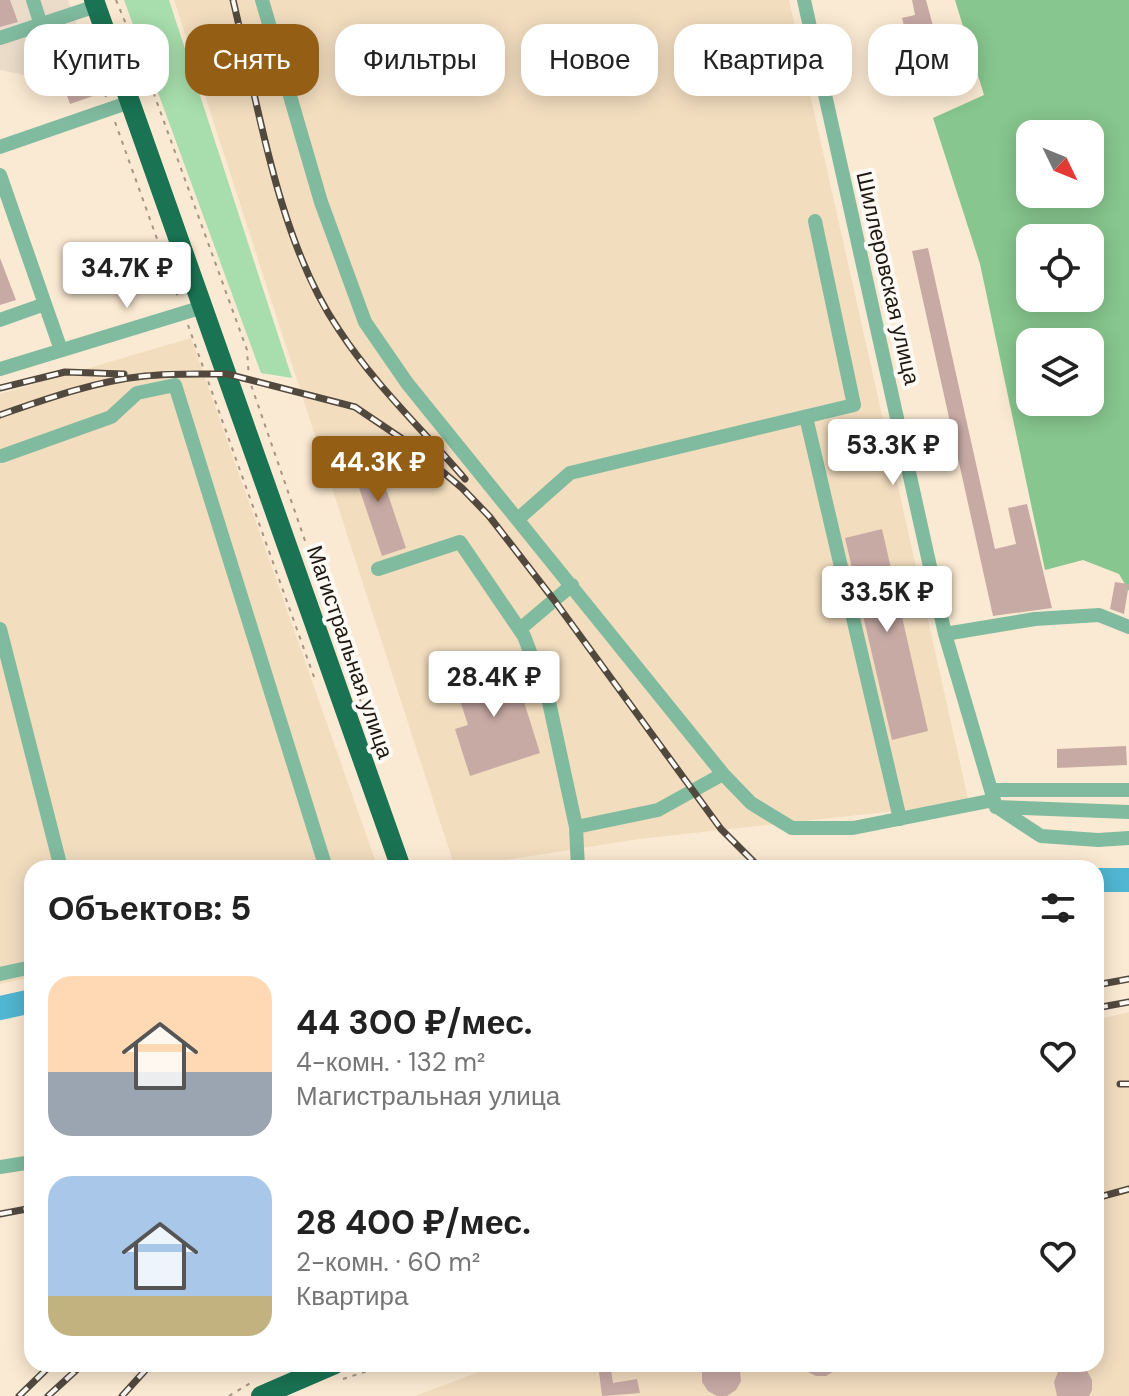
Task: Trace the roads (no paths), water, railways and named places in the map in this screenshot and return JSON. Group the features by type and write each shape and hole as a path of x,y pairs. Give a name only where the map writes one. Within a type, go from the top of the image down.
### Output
{"highway":[{"name":"Магистральная улица","path":"89,6 120,106 193,310 223,363 360,726 399,860"},
{"path":"261,1396 316,1372"}],"street":[{"path":"33,0 41,24"},
{"path":"262,0 321,202 365,322 407,383 723,774 751,803 792,828 853,828 994,799 1129,790"},
{"name":"Шиллеровская улица","path":"804,0 945,634 994,799"},
{"path":"44,24 89,6"},
{"path":"0,38 24,30"},
{"path":"0,147 120,106"},
{"path":"0,175 61,350"},
{"path":"518,519 570,473 854,405 815,221"},
{"path":"0,320 45,304"},
{"path":"0,369 193,310"},
{"path":"2,456 111,417 137,393 175,385 323,860"},
{"path":"806,417 900,819"},
{"path":"378,569 460,542 520,629 549,702 576,827 578,860"},
{"path":"520,629 572,585"},
{"path":"945,634 1035,619 1099,615 1129,627"},
{"path":"0,629 59,860"},
{"path":"576,827 658,810 723,774"},
{"path":"994,799 1129,812"},
{"path":"994,799 1041,836 1098,840 1129,838"},
{"path":"0,974 24,969"},
{"path":"0,1167 24,1163"}],"waterway":[{"path":"1104,880 1129,880"},
{"path":"0,1008 24,1003"}],"railway":[{"path":"233,0 272,171 300,256 318,295 368,370 465,479"},
{"path":"0,388 65,372 124,374"},
{"path":"0,415 108,382 176,374 227,374 355,407 407,442 462,488 489,516 721,829 752,860"},
{"path":"1104,984 1129,979"},
{"path":"1104,1007 1129,1002"},
{"path":"1120,1084 1129,1084"},
{"path":"1104,1196 1129,1189"},
{"path":"0,1214 24,1210"},
{"path":"19,1396 44,1372"},
{"path":"48,1396 74,1372"},
{"path":"122,1396 144,1372"}]}
